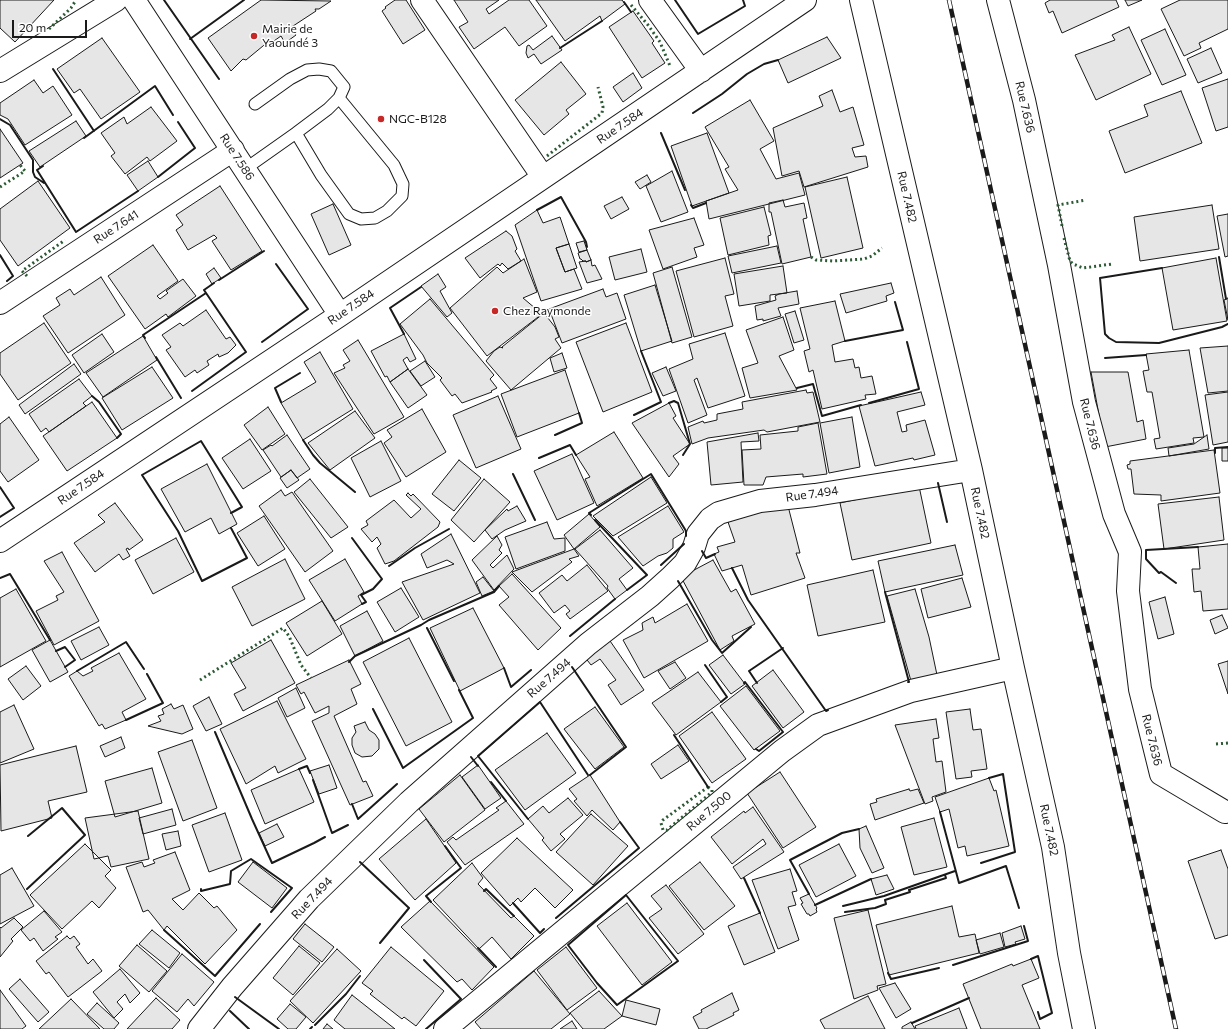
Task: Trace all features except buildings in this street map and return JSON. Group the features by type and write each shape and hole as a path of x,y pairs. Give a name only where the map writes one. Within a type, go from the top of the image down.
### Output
{"street":[{"path":"0,71 116,0"},
{"name":"Rue 7.586","path":"134,0 340,315"},
{"path":"422,0 543,177"},
{"path":"650,0 700,71"},
{"name":"Rue 7.584","path":"0,541 340,315 805,0"},
{"name":"Rue 7.482","path":"861,0 971,470 1053,847 1069,953 1084,1029"},
{"name":"Rue 7.636","path":"998,0 1030,130 1059,265 1084,402 1114,514 1130,552 1128,592 1140,689 1161,774 1226,812"},
{"name":"Rue 7.641","path":"0,303 233,150"},
{"name":"Rue 7.494","path":"200,1029 232,987 309,899 408,802 588,644 650,596 670,578 685,563 694,547 695,539 710,519 719,513 760,502 815,495 971,470"},
{"name":"Rue 7.500","path":"445,1029 782,751 818,725 911,691 1013,668"}],"lane":[{"path":"245,169 296,134 328,109 339,98 344,87 331,71 319,68 307,70 290,79 255,104"},
{"path":"296,134 321,175 349,214 361,220 374,218 387,211 402,196 403,184 394,165 339,98"}],"railway":[{"path":"949,0 1176,1029"}],"hedge":[{"path":"49,29 71,8 76,0"},
{"path":"631,5 660,42 670,66"},
{"path":"547,156 602,113 603,107 598,87"},
{"path":"0,187 25,171 20,165"},
{"path":"1062,226 1058,205 1086,200"},
{"path":"1064,238 1070,261 1073,264 1083,268 1112,264"},
{"path":"27,276 22,271 65,240"},
{"path":"811,257 816,260 833,261 864,259 872,256 882,248"},
{"path":"200,680 283,628 289,636 301,665 311,678"},
{"path":"1216,744 1228,743"},
{"path":"708,787 712,790 712,792 667,830 663,830 661,823 663,820 708,787"}],"wall":[{"path":"164,0 219,79"},
{"path":"190,39 244,0"},
{"path":"675,0 698,34 745,6 743,0"},
{"path":"624,2 631,12"},
{"path":"560,48 602,21"},
{"path":"693,113 722,94 747,74 764,64 778,60"},
{"path":"53,69 94,131"},
{"path":"84,138 155,86 173,115"},
{"path":"0,119 10,125 33,160 33,172 35,177 44,183"},
{"path":"158,177 195,148 178,122"},
{"path":"661,133 685,190"},
{"path":"43,166 37,170 76,232 138,191"},
{"path":"537,210 561,197 586,242 587,247"},
{"path":"691,205 693,208 706,203"},
{"path":"219,280 264,251"},
{"path":"0,255 13,276 7,281"},
{"path":"1219,257 1226,299"},
{"path":"262,342 308,309 276,264"},
{"path":"1162,268 1100,278 1105,334 1109,338 1116,342 1159,343 1222,327 1228,324"},
{"path":"192,391 246,352 204,290 214,283"},
{"path":"404,334 390,308 421,287"},
{"path":"145,338 143,335 206,293"},
{"path":"845,341 903,330 895,302"},
{"path":"869,403 919,389 907,342"},
{"path":"634,415 661,402 641,351"},
{"path":"1105,358 1146,355"},
{"path":"156,357 181,398"},
{"path":"281,402 275,388 300,373"},
{"path":"797,388 813,384 822,416 861,405"},
{"path":"92,396 99,402 121,434 117,438"},
{"path":"669,403 674,401 678,403 690,444 683,455"},
{"path":"555,435 582,423 579,413"},
{"path":"303,440 320,463 355,492"},
{"path":"231,513 242,507 201,441 142,475 178,531 202,581 247,558 231,528"},
{"path":"539,458 570,445 576,455"},
{"path":"1215,453 1215,448 1228,447"},
{"path":"513,474 535,520"},
{"path":"591,515 589,513 651,474 686,531 686,536"},
{"path":"938,483 947,522"},
{"path":"0,487 14,508 0,517"},
{"path":"595,520 647,575 627,590"},
{"path":"389,566 415,548 449,529"},
{"path":"352,538 382,579 373,589 361,595 366,602 362,604"},
{"path":"661,565 684,544"},
{"path":"1176,583 1161,572 1159,573 1146,559 1146,550 1198,547"},
{"path":"702,551 706,558 715,554"},
{"path":"732,568 748,600 826,711 828,710"},
{"path":"0,578 10,574 50,640"},
{"path":"678,581 712,640 722,653 751,627"},
{"path":"349,662 355,656 429,620 494,592 499,586"},
{"path":"885,592 908,682"},
{"path":"570,636 615,599"},
{"path":"427,628 454,681"},
{"path":"77,671 126,642 144,669"},
{"path":"56,651 65,647 75,660 65,667"},
{"path":"757,683 749,671 783,648"},
{"path":"705,665 727,697 721,702"},
{"path":"572,667 626,747 590,775"},
{"path":"504,668 511,687 531,670"},
{"path":"126,720 163,703 147,674"},
{"path":"744,683 745,682 783,732 759,751 756,749"},
{"path":"373,709 403,768 473,718 459,690"},
{"path":"528,819 478,756 540,702 588,775"},
{"path":"215,732 272,863 325,837"},
{"path":"674,735 708,787"},
{"path":"471,757 478,766"},
{"path":"299,769 307,766 310,773"},
{"path":"981,863 1015,852 1003,774 989,778"},
{"path":"313,780 332,833 348,825"},
{"path":"491,782 506,801"},
{"path":"352,804 358,819 397,784"},
{"path":"27,889 85,835 62,808 28,836"},
{"path":"940,812 959,883 1006,866 1019,908"},
{"path":"556,918 639,848 620,822"},
{"path":"809,894 790,860 842,833 859,829"},
{"path":"431,902 426,896 461,868 445,846"},
{"path":"201,889 201,891 230,884 231,871 251,859 292,888 271,912"},
{"path":"360,862 409,908 380,943"},
{"path":"843,906 884,896 955,871"},
{"path":"845,912 875,908 886,904 885,900 910,892 909,890 946,878 945,875"},
{"path":"744,878 760,913"},
{"path":"815,905 871,879"},
{"path":"484,891 486,889 514,916"},
{"path":"626,895 678,961 617,1005 597,983 568,945 626,895"},
{"path":"513,903 540,933 544,929"},
{"path":"164,930 215,976 260,924"},
{"path":"953,965 1028,941 1024,926"},
{"path":"478,948 496,967"},
{"path":"1031,959 1038,956 1052,1013 1040,1019 1038,1012"},
{"path":"424,960 461,999 426,1029"},
{"path":"888,973 891,979 939,968"},
{"path":"315,1025 346,994 360,976"},
{"path":"235,997 279,1029"},
{"path":"912,1023 969,998"},
{"path":"230,1011 249,1029"}],"place":[{"name":"Mairie de Yaoundé 3","path":"254,36"},
{"name":"NGC-B128","path":"381,119"},
{"name":"Chez Raymonde","path":"495,311"}]}
